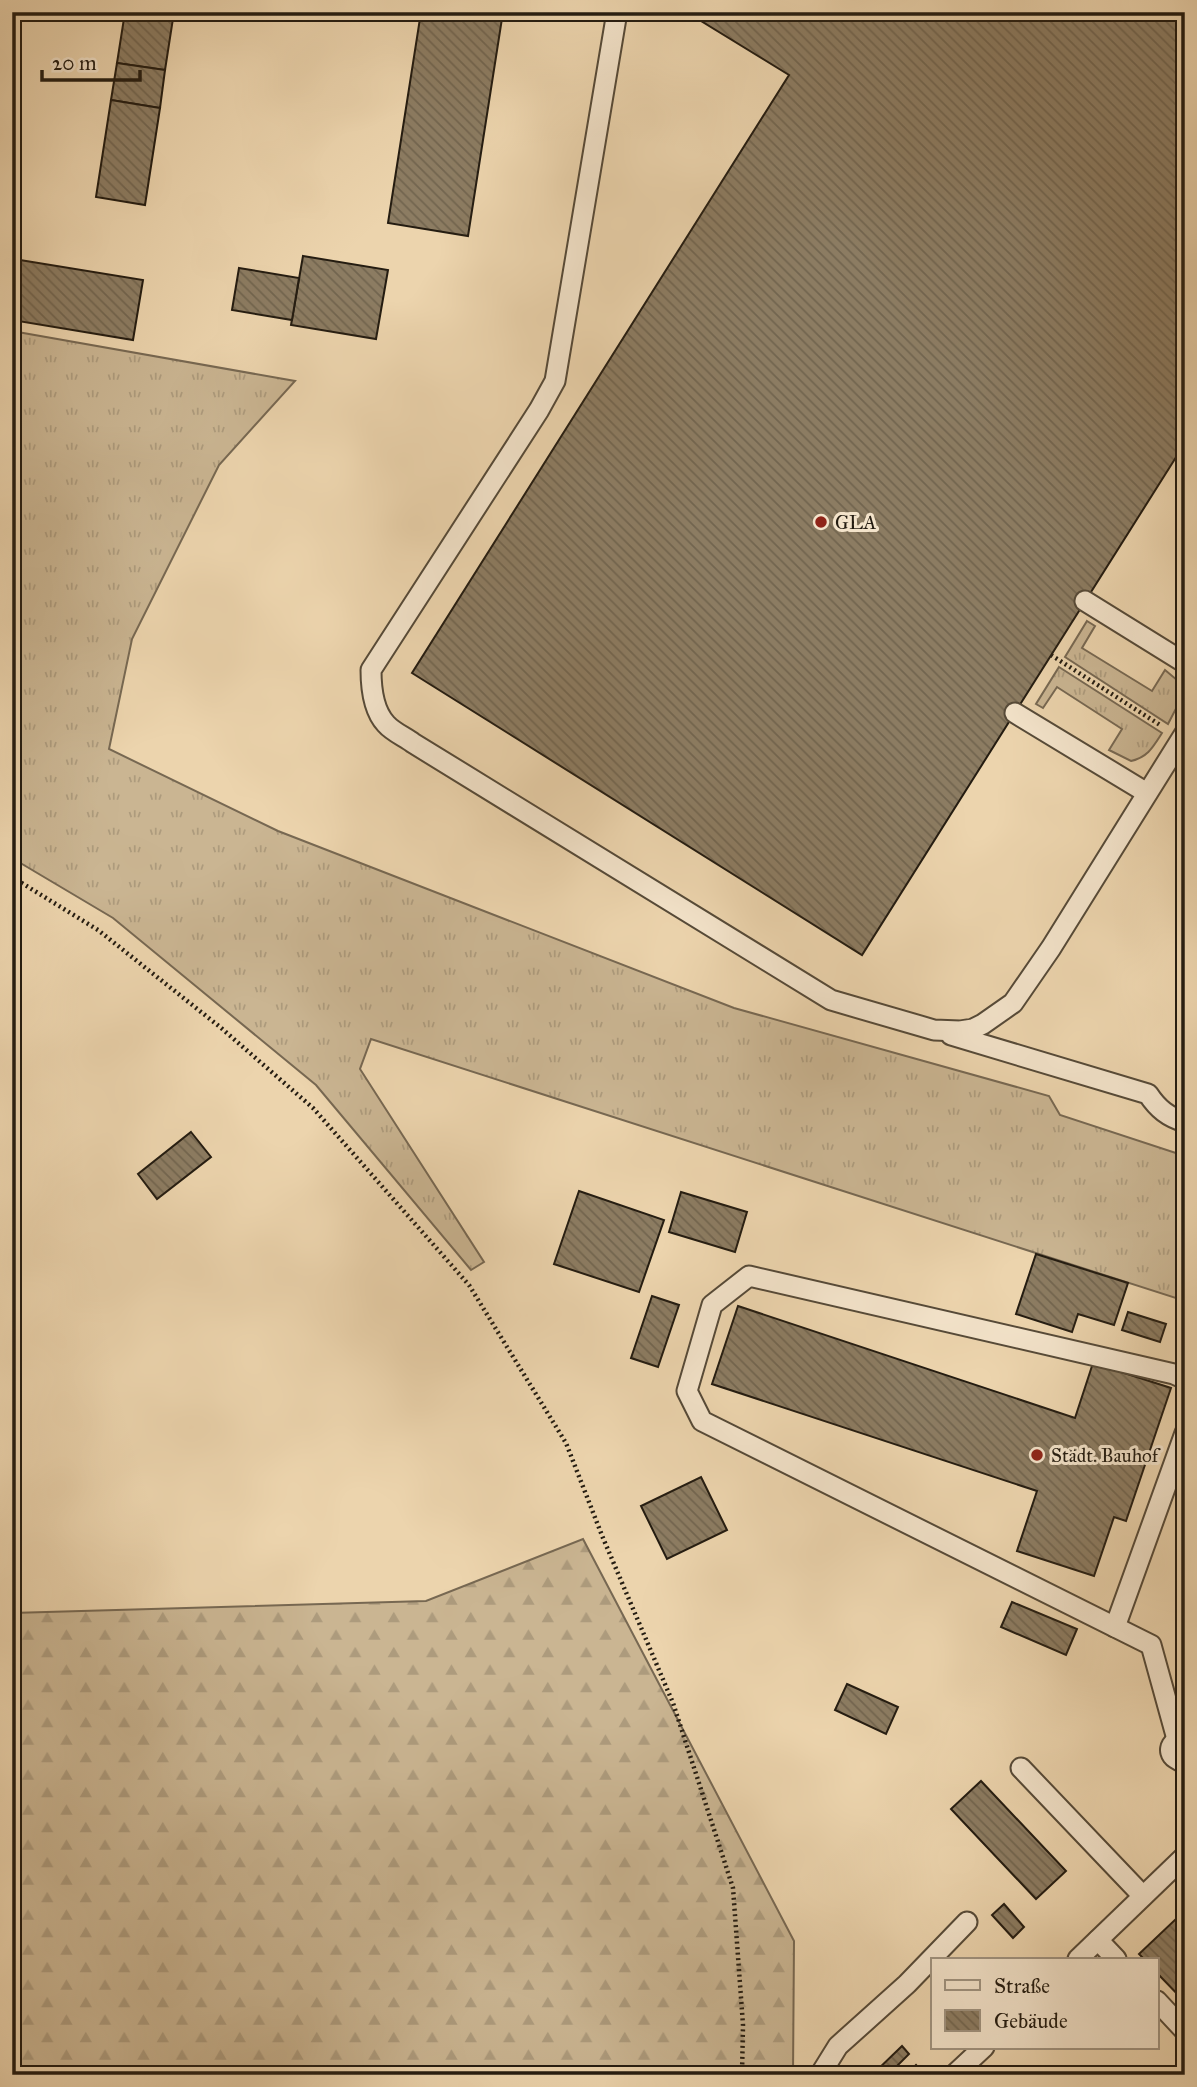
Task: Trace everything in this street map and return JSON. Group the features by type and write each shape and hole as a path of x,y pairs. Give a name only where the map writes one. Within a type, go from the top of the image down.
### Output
{"lane":[{"path":"617,12 555,380 532,422 371,670 375,704 385,724 831,1000 1148,1094 1157,1108 1174,1119 1185,1122"},
{"path":"1085,601 1185,663"},
{"path":"1015,713 1147,793"},
{"path":"934,1030 973,1029 1013,1003 1051,948 1183,736"},
{"path":"1182,1751 1152,1645 702,1421 687,1391 712,1305 749,1276 1185,1378"},
{"path":"1115,1627 1185,1433"},
{"path":"1021,1768 1143,1896"},
{"path":"1079,1958 1185,1856"},
{"path":"932,1958 967,1922"},
{"path":"1098,1940 1115,1958"},
{"path":"820,2075 838,2046 931,1959"},
{"path":"1158,2002 1185,2031"},
{"path":"954,2075 983,2048"}],"path":[{"path":"1051,655 1183,736"},
{"path":"12,877 98,930 220,1027 313,1108 469,1285 566,1443 673,1703 733,1888 743,2025 742,2075"}],"green space":[{"path":"12,331 295,381 219,465 132,639 109,749 278,831 734,1008 1049,1096 1060,1115 1185,1156 1185,1301 371,1039 360,1069 484,1262 471,1270 316,1085 113,918 12,858"},
{"path":"1087,621 1095,626 1082,648 1152,691 1165,670 1177,680 1182,697 1168,724 1065,657"},
{"path":"1059,667 1162,733 1150,751 1131,761 1109,750 1122,729 1057,687 1043,708 1036,704"},
{"path":"583,1539 794,1941 793,2075 12,2075 12,1613 426,1601"}],"building":[{"path":"125,12 174,12 165,70 117,63"},
{"path":"421,12 503,12 468,236 388,223"},
{"name":"GLA","path":"1185,12 1185,443 862,955 412,673 789,75 688,13"},
{"path":"117,63 165,70 160,108 111,100"},
{"path":"111,100 160,108 145,205 96,197"},
{"path":"303,256 388,270 376,339 291,325"},
{"path":"20,260 143,280 133,340 12,320"},
{"path":"239,268 299,278 292,320 232,310"},
{"path":"191,1132 211,1157 157,1199 138,1174"},
{"path":"579,1191 664,1220 639,1292 554,1264"},
{"path":"681,1192 747,1212 735,1252 669,1232"},
{"path":"1036,1254 1128,1283 1114,1325 1078,1314 1072,1332 1016,1314"},
{"path":"652,1296 679,1305 658,1367 631,1358"},
{"name":"Städt. Bauhof","path":"738,1306 1075,1418 1093,1363 1171,1388 1126,1521 1114,1517 1094,1576 1017,1551 1037,1491 712,1384"},
{"path":"1128,1312 1166,1324 1160,1342 1122,1330"},
{"path":"701,1477 727,1530 667,1559 641,1506"},
{"path":"1012,1602 1077,1629 1066,1655 1001,1627"},
{"path":"847,1684 898,1707 886,1734 835,1710"},
{"path":"981,1781 1066,1871 1036,1899 951,1809"},
{"path":"1004,1904 1024,1927 1013,1938 992,1915"},
{"path":"1178,1917 1185,1923 1185,2002 1158,1974 1158,1958 1143,1958 1139,1954"},
{"path":"902,2046 909,2054 888,2075 872,2075"},
{"path":"916,2065 924,2074 906,2075"}],"place":[{"name":"GLA","path":"821,522"},
{"name":"Städt. Bauhof","path":"1037,1455"}]}
